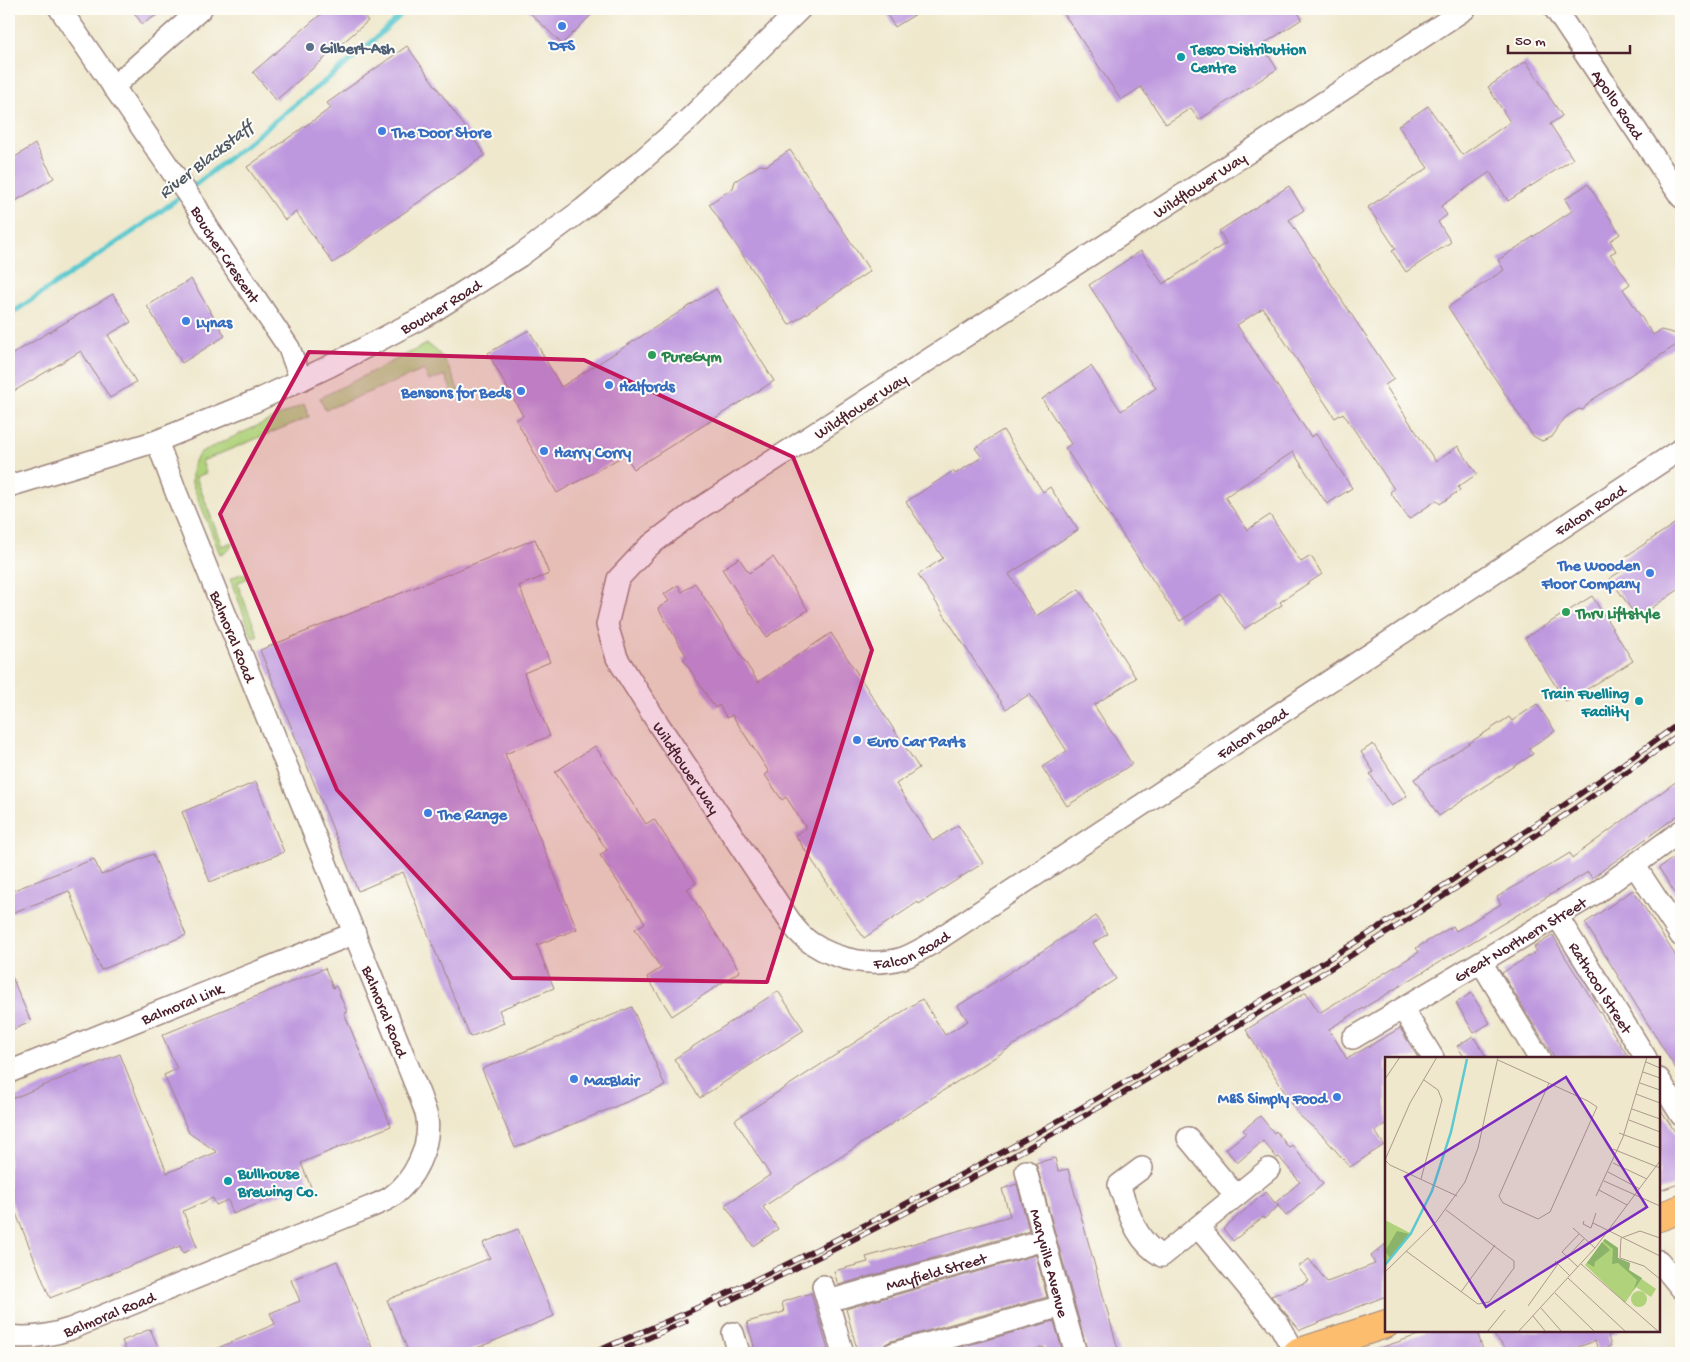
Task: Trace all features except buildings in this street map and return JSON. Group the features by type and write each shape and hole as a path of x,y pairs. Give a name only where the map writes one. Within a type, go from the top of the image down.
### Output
{"main road":[{"path":"1660,1218 1681,1209"},
{"path":"1296,1353 1385,1324"}],"street":[{"name":"Boucher Crescent","path":"60,9 197,208 208,228 289,348 301,380"},
{"path":"113,87 201,9"},
{"name":"Boucher Road","path":"9,486 157,441 256,401 427,315 520,256 583,208 690,118 800,9"},
{"name":"Wildflower Way","path":"809,942 794,928 776,903 659,725 618,658 607,624 618,579 648,547 694,512 1238,159 1465,9"},
{"name":"Apollo Road","path":"1555,9 1681,198"},
{"name":"Balmoral Road","path":"9,1336 26,1338 49,1336 70,1329 392,1197 408,1182 422,1155 426,1141 427,1119 420,1096 157,441"},
{"name":"Falcon Road","path":"809,942 825,951 848,959 873,963 904,958 934,942 1233,746 1392,639 1490,577 1681,449"},
{"name":"Great Northern Street","path":"1353,1038 1612,883 1681,831"},
{"path":"1635,866 1681,936"},
{"name":"Rathcool Street","path":"1557,916 1645,1057"},
{"name":"Balmoral Link","path":"9,1072 354,933"},
{"path":"1481,962 1537,1057"},
{"path":"1403,1009 1432,1057"},
{"path":"1660,1081 1681,1115"},
{"path":"1188,1138 1236,1196"},
{"path":"1142,1168 1119,1185 1133,1226 1151,1250 1162,1256 1269,1169"},
{"name":"Maryville Avenue","path":"1026,1171 1076,1353"},
{"path":"1198,1227 1280,1326 1296,1353"},
{"name":"Mayfield Street","path":"843,1353 826,1294 1044,1240"},
{"path":"1660,1262 1681,1288"},
{"path":"894,1353 1062,1306"},
{"path":"733,1333 739,1353"}],"highlighted area":[{"path":"309,352 584,360 793,457 872,650 767,982 512,978 337,790 220,514"}],"green space":[{"path":"427,344 444,360 460,394 454,396 445,375 429,381 424,370 325,410 320,398"},
{"path":"304,404 309,417 202,461 206,473 196,477 222,546 232,542 230,549 220,554 192,483 194,461 201,452"},
{"path":"240,574 245,574 248,578 237,583 258,636 253,638 230,579"}],"waterway":[{"name":"River Blackstaff","path":"190,189 360,53 407,9"},
{"name":"River Blackstaff","path":"9,315 140,227 181,196"}],"railway":[{"path":"593,1353 703,1305 804,1256 1003,1152 1123,1083 1275,992 1430,895 1582,793 1681,722"},
{"path":"722,1304 853,1240 983,1172 1088,1114 1260,1012 1474,877 1681,733"},
{"path":"615,1353 686,1321"}],"place":[{"name":"DFS","path":"562,26"},
{"name":"Gilbert-Ash","path":"310,47"},
{"name":"Tesco Distribution Centre","path":"1181,57"},
{"name":"The Door Store","path":"382,131"},
{"name":"Lynas","path":"186,321"},
{"name":"PureGym","path":"652,355"},
{"name":"Halfords","path":"609,385"},
{"name":"Bensons for Beds","path":"521,391"},
{"name":"Harry Corry","path":"544,451"},
{"name":"The Wooden Floor Company","path":"1650,573"},
{"name":"Thrv Liftstyle","path":"1566,612"},
{"name":"Train Fuelling Facility","path":"1639,701"},
{"name":"Euro Car Parts","path":"857,740"},
{"name":"The Range","path":"428,813"},
{"name":"MacBlair","path":"574,1079"},
{"name":"M&S Simply Food","path":"1337,1097"},
{"name":"Bullhouse Brewing Co.","path":"228,1181"}]}
